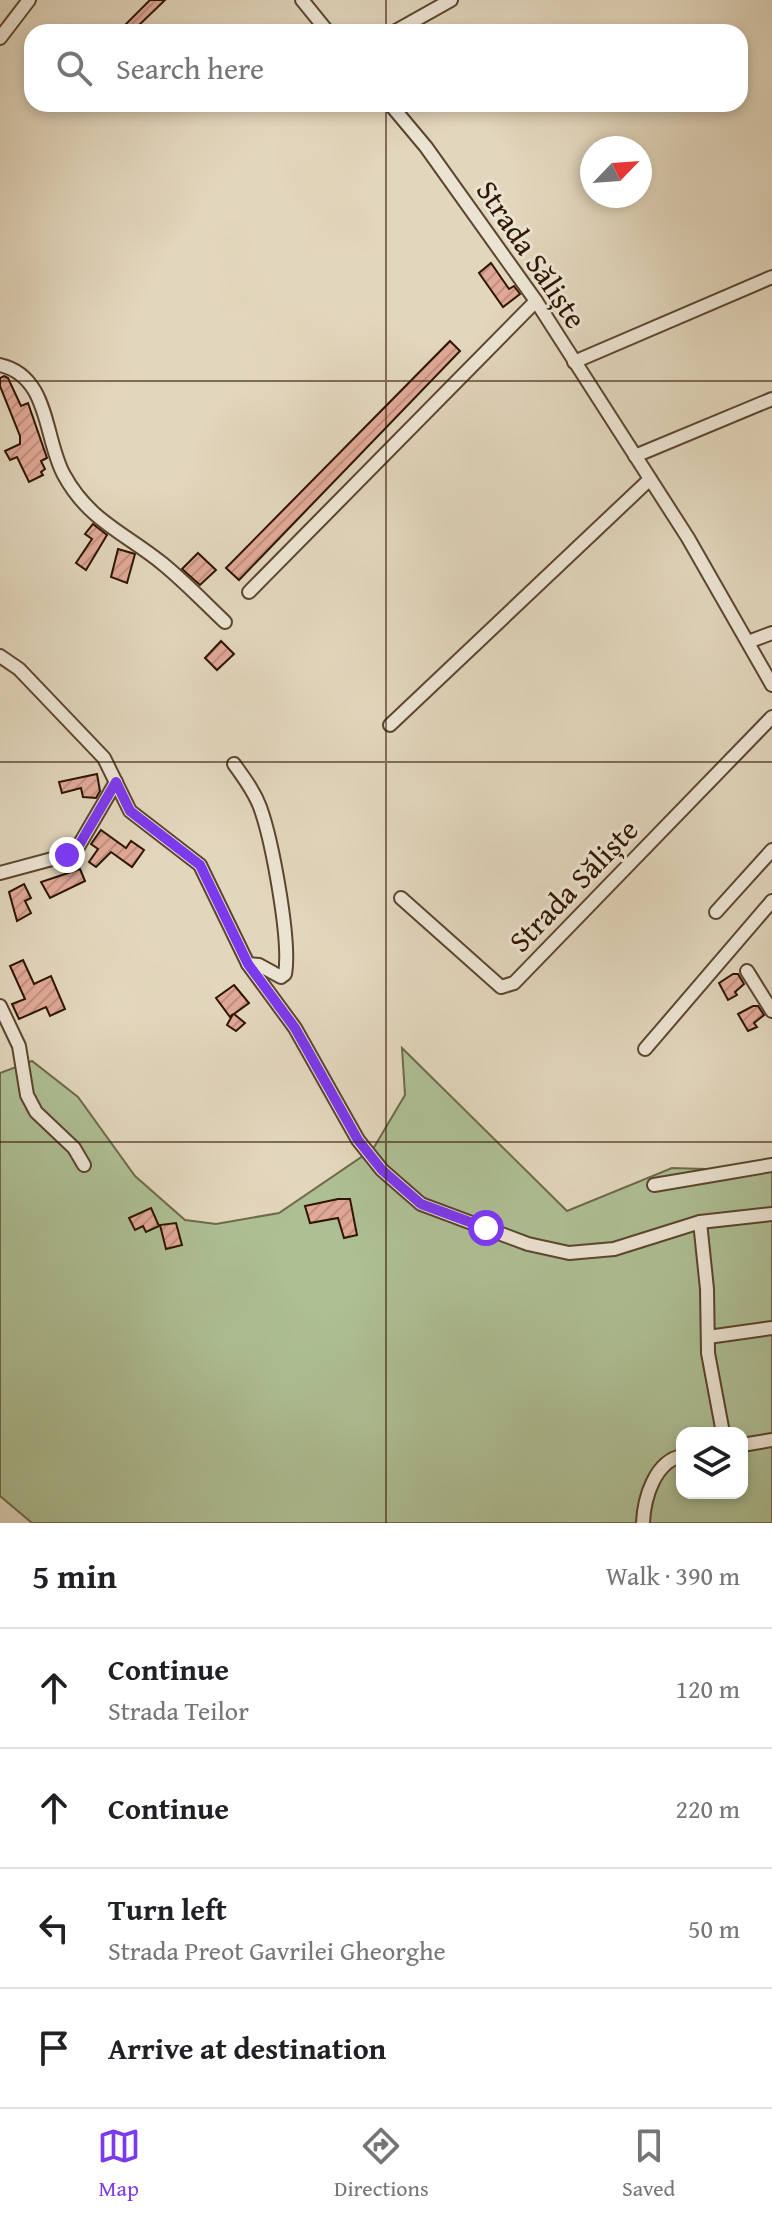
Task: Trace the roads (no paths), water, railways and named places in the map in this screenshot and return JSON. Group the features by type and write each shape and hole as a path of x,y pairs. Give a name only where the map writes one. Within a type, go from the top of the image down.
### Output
{"street":[{"path":"0,38 29,0"},
{"path":"302,0 322,24"},
{"path":"408,24 451,0"},
{"name":"Strada Săliște","path":"397,112 434,158 536,301 650,479 772,685"},
{"path":"574,362 772,277"},
{"path":"249,592 536,301"},
{"path":"0,365 19,373 29,382 46,416 63,473 90,511 110,530 161,563 225,622"},
{"path":"635,456 772,399"},
{"path":"390,725 650,479"},
{"path":"748,642 772,633"},
{"path":"0,656 19,669 104,758 130,811 200,865 248,964 295,1028 358,1140 402,1190 421,1204 528,1244 569,1253 592,1253 700,1222 772,1214"},
{"name":"Strada Săliște","path":"401,898 501,987 514,983 772,717"},
{"path":"234,764 251,787 264,820 286,948 285,974 281,977 259,965 248,964"},
{"path":"0,873 67,855 78,847 116,782"},
{"path":"716,912 772,850"},
{"path":"645,1049 772,901"},
{"path":"747,971 772,1011"},
{"path":"0,1006 19,1046 27,1095 36,1112 74,1148 84,1165"},
{"path":"654,1185 772,1165"},
{"path":"700,1222 708,1337 722,1427"},
{"path":"708,1337 772,1328"},
{"path":"748,1444 772,1440"},
{"path":"643,1523 651,1486 663,1466 676,1459"}]}
